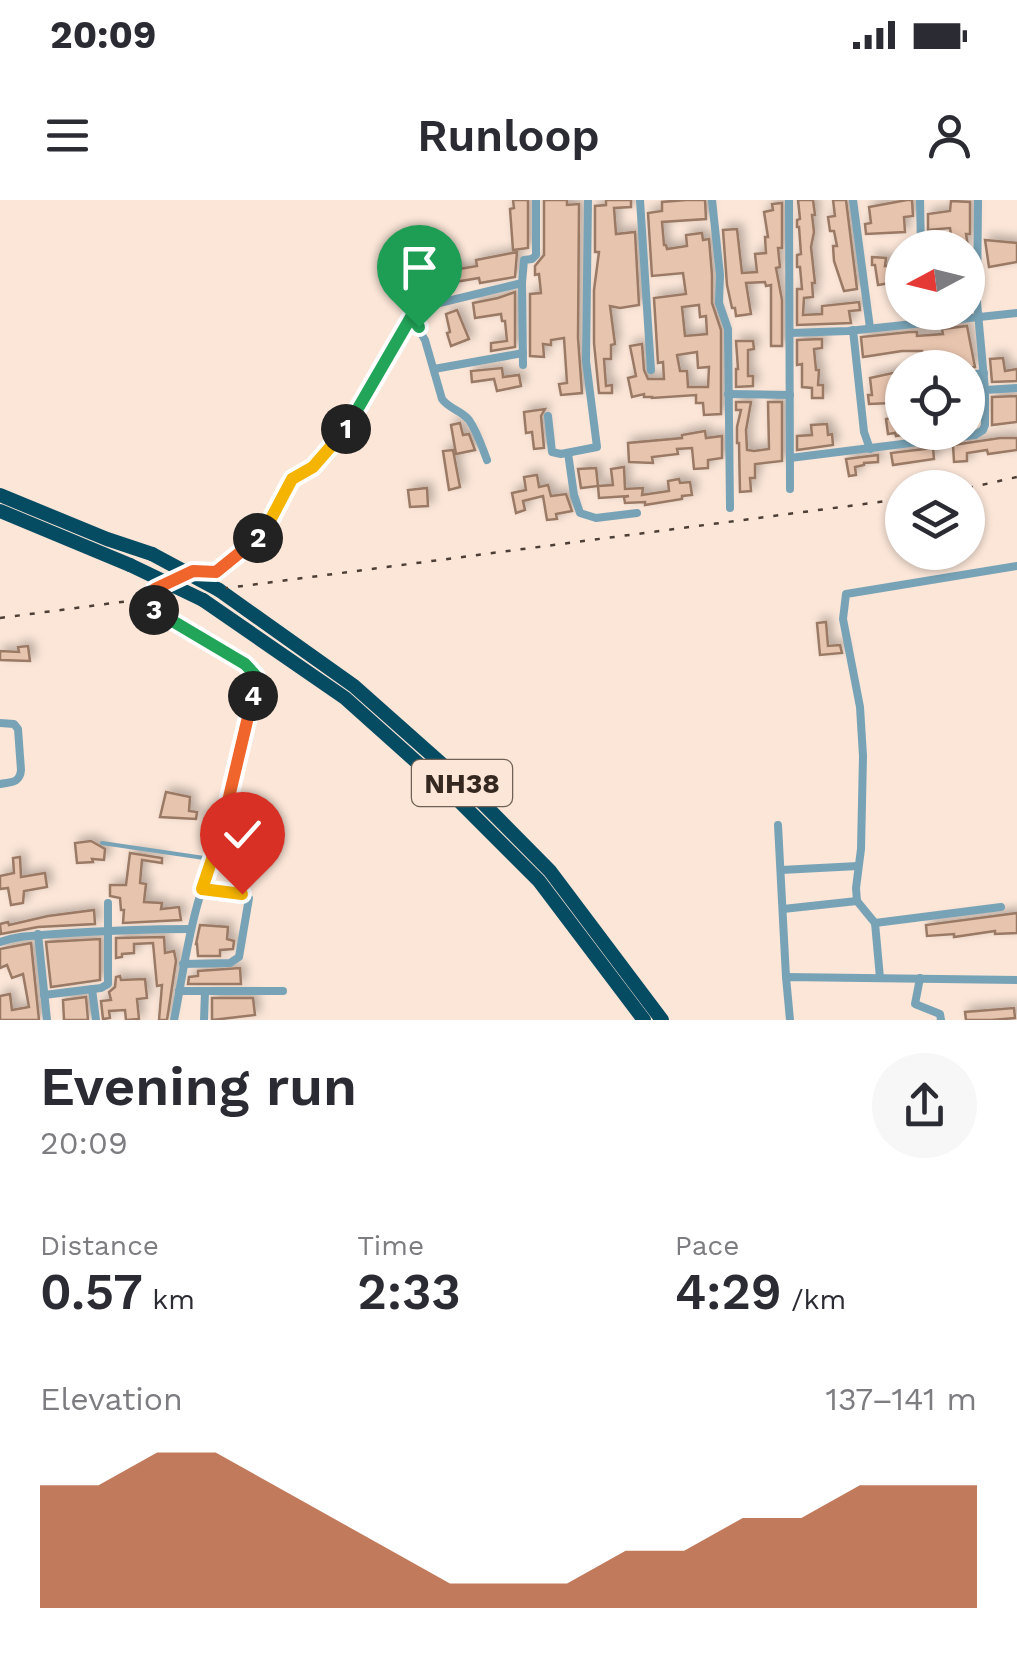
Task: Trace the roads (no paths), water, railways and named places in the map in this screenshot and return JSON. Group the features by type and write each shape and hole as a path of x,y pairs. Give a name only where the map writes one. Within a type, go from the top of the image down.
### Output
{"highway":[{"name":"NH38","path":"0,494 106,540 152,554 219,590 354,686 460,781 550,871 662,1020"},
{"name":"NH38","path":"0,511 203,600 346,698 450,792 539,881 644,1020"}],"street":[{"path":"522,364 522,283 524,260 536,255 536,200"},
{"path":"548,416 552,452 594,449 598,443 586,361 588,200"},
{"path":"640,200 650,370"},
{"path":"712,200 719,302 728,329 730,508"},
{"path":"789,200 790,489"},
{"path":"853,200 870,328"},
{"path":"920,200 921,230"},
{"path":"978,200 978,230"},
{"path":"174,1020 191,929 224,823 256,676 245,664 151,608 150,598 155,589 193,571 216,572 264,532 292,479 313,467 346,430 411,317 423,307 522,283"},
{"path":"985,317 1017,313"},
{"path":"411,317 425,340 445,404 470,422 487,460"},
{"path":"790,333 885,327"},
{"path":"854,330 864,432 870,449"},
{"path":"434,369 523,353"},
{"path":"985,390 1017,388"},
{"path":"728,394 790,395"},
{"path":"790,458 885,447"},
{"path":"568,453 580,513 596,518 637,513"},
{"path":"880,978 875,923 858,902 856,888 862,849 863,756 860,707 843,619 846,594 1017,566"},
{"path":"0,723 14,724 18,729 22,770 16,781 0,784"},
{"path":"778,825 790,1020"},
{"path":"780,870 858,866"},
{"path":"183,964 230,963 239,956 249,898 202,889"},
{"path":"783,909 858,902"},
{"path":"44,995 108,984 108,903"},
{"path":"875,923 1001,907"},
{"path":"0,942 20,935 191,929"},
{"path":"38,934 47,1020"},
{"path":"786,977 1017,980"},
{"path":"920,978 915,1004 940,1014 940,1020"},
{"path":"92,989 96,1020"},
{"path":"180,991 283,991"},
{"path":"204,1020 205,991"}],"lane":[{"path":"102,843 212,859"}],"railway":[{"path":"985,484 1017,477"},
{"path":"0,618 885,501"}]}
